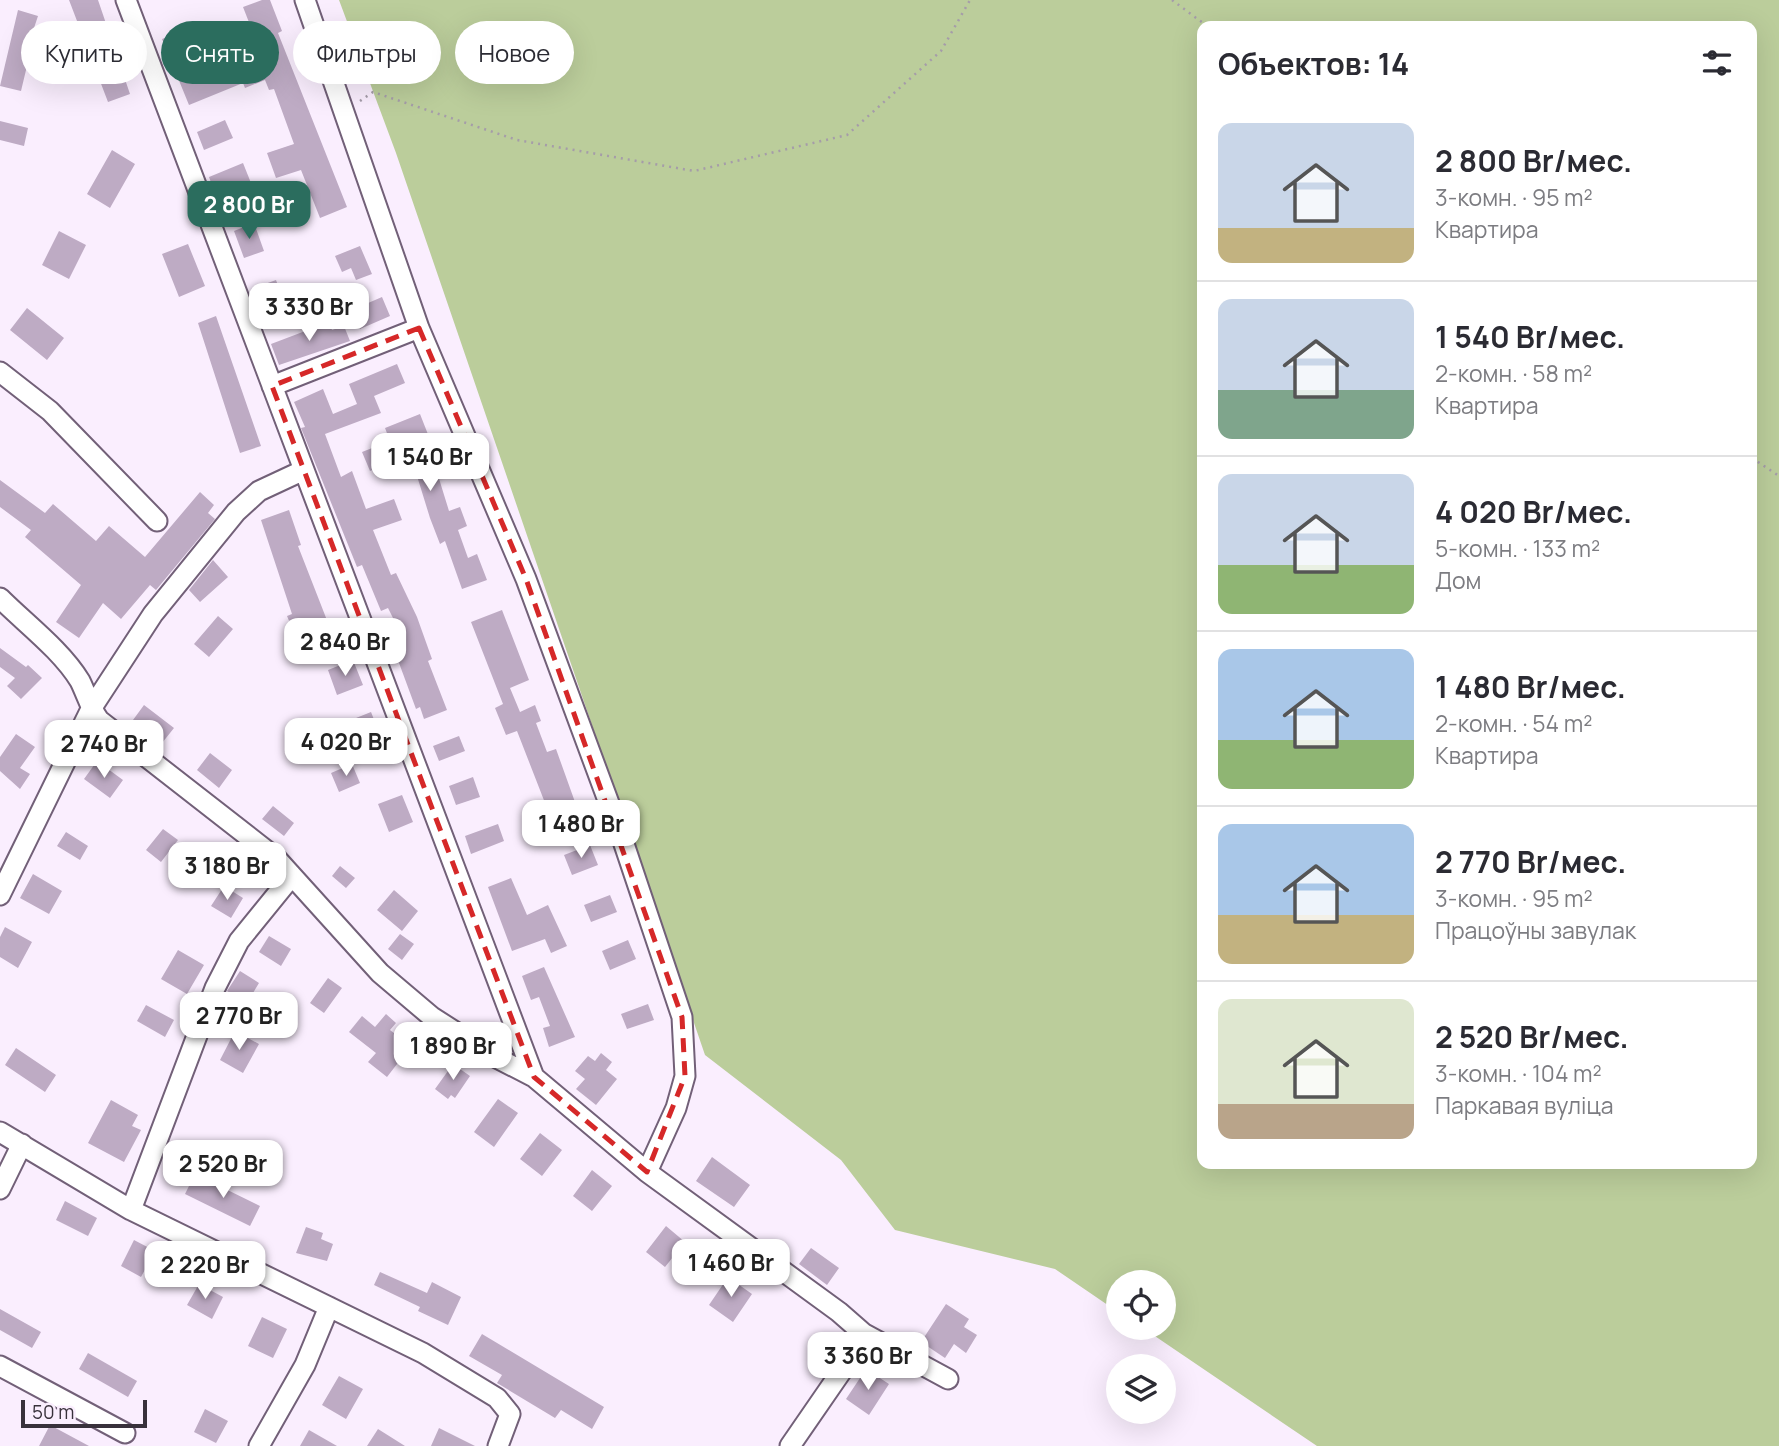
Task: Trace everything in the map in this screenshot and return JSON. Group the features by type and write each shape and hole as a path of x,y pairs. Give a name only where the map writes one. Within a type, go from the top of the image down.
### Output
{"street":[{"path":"126,0 534,1077"},
{"path":"305,0 419,328 526,579 623,841 682,1017 685,1076 676,1108 648,1172"},
{"path":"272,386 419,328"},
{"path":"0,372 50,411 157,521"},
{"path":"0,895 91,709 153,614 236,512 260,491 304,470"},
{"path":"0,598 50,646 79,681 99,720 276,858 380,973 432,1017 493,1056 534,1077 648,1172 839,1312 863,1334 948,1379"},
{"path":"131,1210 215,988 239,941 291,877"},
{"path":"493,1056 520,1037"},
{"path":"0,1132 131,1210 423,1353 497,1398 510,1413 498,1446"},
{"path":"0,1189 22,1144"},
{"path":"259,1446 305,1365 329,1307"},
{"path":"790,1446 863,1334"},
{"path":"0,1366 125,1433"}],"path":[{"path":"348,122 360,100 373,92 517,140 694,171 847,135 941,51 970,0"},
{"path":"1172,0 1200,21"},
{"path":"1757,461 1779,476"}],"highlighted area":[{"path":"419,328 526,579 682,1017 685,1076 647,1172 534,1077 272,386"}],"green space":[{"path":"339,0 1779,0 1779,1446 1317,1446 1161,1340 1176,1340 1176,1270 1106,1270 1106,1304 1055,1269 895,1230 841,1160 705,1055 370,84 441,84 441,21 347,21"}],"building":[{"path":"69,0 98,0 105,21 77,21"},
{"path":"270,0 278,21 248,21 243,7"},
{"path":"18,10 38,16 36,21 21,21 21,91 0,86"},
{"path":"279,36 293,71 293,84 298,84 347,207 320,218 301,170 276,178 267,153 294,144 274,89 269,90 267,84 279,84"},
{"path":"101,84 127,84 130,94 108,102"},
{"path":"180,84 241,84 189,105"},
{"path":"225,120 233,138 204,150 197,132"},
{"path":"0,121 28,128 24,146 0,140"},
{"path":"112,150 135,164 110,208 87,194"},
{"path":"243,163 253,188 218,202 209,177"},
{"path":"254,223 264,251 244,258 234,231"},
{"path":"59,231 86,245 69,279 42,265"},
{"path":"188,244 205,286 179,297 162,254"},
{"path":"360,246 372,274 356,280 351,268 342,272 335,256"},
{"path":"276,280 287,310 262,320 251,289"},
{"path":"382,297 390,316 360,329 352,310"},
{"path":"27,308 64,338 47,360 10,330"},
{"path":"216,316 261,446 240,453 198,323"},
{"path":"329,322 332,330 344,326 350,341 279,365 271,344"},
{"path":"397,364 405,383 374,396 381,413 325,434 341,477 352,471 366,509 394,499 402,520 373,530 391,575 396,573 417,617 432,659 428,661 447,710 424,719 420,707 416,709 392,644 404,640 388,608 381,611 362,565 357,567 301,428 305,427 294,402 323,389 333,414 357,404 349,384"},
{"path":"420,414 431,442 428,443 449,511 460,507 467,526 458,530 468,558 477,554 487,580 462,589 445,541 440,544 430,518 409,450 381,462 382,466 370,471 362,452 390,441 385,428"},
{"path":"0,480 45,513 53,504 96,541 109,526 145,557 200,492 214,505 208,513 215,519 156,590 150,585 121,619 103,603 79,638 56,622 81,585 25,537 31,530 0,507"},
{"path":"289,510 301,545 298,546 330,628 298,642 287,616 292,614 261,520"},
{"path":"213,560 228,577 200,602 189,590"},
{"path":"502,610 529,680 510,688 520,712 535,705 541,721 536,723 547,752 556,749 580,816 554,826 517,731 506,735 495,708 503,704 471,622"},
{"path":"218,616 233,629 209,657 194,644"},
{"path":"0,648 26,667 28,665 42,678 21,699 7,686 15,678 0,667"},
{"path":"353,660 363,685 337,695 328,670"},
{"path":"144,705 174,728 162,743 133,720"},
{"path":"371,712 379,732 344,746 336,726"},
{"path":"16,734 35,747 20,768 30,774 20,789 0,771 0,757"},
{"path":"459,736 465,751 439,761 433,746"},
{"path":"210,753 232,770 219,788 197,770"},
{"path":"97,761 123,780 110,798 84,779"},
{"path":"352,764 360,783 339,792 331,773"},
{"path":"473,777 480,797 456,805 449,786"},
{"path":"402,795 413,822 389,832 378,804"},
{"path":"273,806 294,823 284,836 262,819"},
{"path":"498,824 504,841 471,854 465,836"},
{"path":"163,829 178,840 161,862 146,850"},
{"path":"66,832 88,846 80,860 57,846"},
{"path":"590,845 598,865 572,875 564,855"},
{"path":"340,866 355,878 346,888 332,876"},
{"path":"33,874 62,891 49,914 20,898"},
{"path":"511,878 527,915 548,905 567,946 551,953 545,939 512,951 488,887"},
{"path":"224,886 243,898 231,918 211,906"},
{"path":"394,890 418,911 402,931 377,910"},
{"path":"610,895 617,912 591,922 584,905"},
{"path":"5,927 32,942 18,968 0,957 0,937"},
{"path":"400,934 414,944 402,960 388,949"},
{"path":"269,936 291,949 281,966 259,952"},
{"path":"628,940 636,959 610,970 602,951"},
{"path":"178,950 204,965 187,994 161,979"},
{"path":"544,967 575,1037 549,1047 543,1028 550,1026 539,997 531,1000 522,976"},
{"path":"240,971 259,983 247,1003 227,991"},
{"path":"328,978 342,988 324,1013 310,1003"},
{"path":"648,1004 654,1020 627,1029 621,1014"},
{"path":"146,1005 174,1020 165,1037 137,1021"},
{"path":"386,1014 396,1023 390,1030 411,1046 387,1077 368,1062 376,1053 349,1032 362,1016 375,1027"},
{"path":"235,1031 259,1044 243,1073 220,1060"},
{"path":"16,1048 56,1075 45,1092 5,1065"},
{"path":"601,1053 612,1062 606,1070 617,1079 596,1105 576,1089 585,1079 575,1071 588,1056 595,1061"},
{"path":"453,1064 470,1076 455,1098 451,1095 448,1099 435,1089"},
{"path":"498,1099 518,1113 494,1147 474,1132"},
{"path":"111,1100 138,1115 132,1126 141,1130 124,1162 88,1143"},
{"path":"540,1133 562,1150 542,1176 520,1159"},
{"path":"712,1157 750,1185 734,1207 696,1181"},
{"path":"592,1170 612,1186 592,1211 573,1196"},
{"path":"195,1174 260,1206 250,1226 185,1194"},
{"path":"65,1201 97,1218 88,1236 56,1220"},
{"path":"666,1226 685,1242 665,1267 646,1252"},
{"path":"306,1227 323,1233 321,1239 333,1244 327,1261 296,1253"},
{"path":"134,1240 155,1251 141,1277 121,1266"},
{"path":"811,1248 839,1268 827,1285 799,1264"},
{"path":"380,1272 427,1293 432,1282 461,1297 448,1325 418,1311 420,1307 374,1285"},
{"path":"728,1277 752,1294 733,1322 709,1305"},
{"path":"199,1284 223,1297 212,1319 187,1305"},
{"path":"946,1304 969,1319 964,1327 977,1335 966,1353 954,1344 945,1358 921,1342"},
{"path":"0,1309 41,1332 32,1348 0,1330"},
{"path":"262,1317 287,1329 273,1358 248,1346"},
{"path":"482,1334 604,1407 592,1429 561,1410 555,1418 497,1383 502,1375 469,1356"},
{"path":"88,1353 137,1381 128,1397 79,1369"},
{"path":"866,1369 889,1384 869,1415 846,1399"},
{"path":"339,1376 363,1389 346,1419 322,1405"},
{"path":"205,1409 228,1421 216,1443 194,1432"},
{"path":"50,1425 89,1446 39,1446"},
{"path":"439,1428 475,1446 431,1446"},
{"path":"378,1429 405,1446 367,1446"},
{"path":"309,1430 337,1446 300,1446"}]}
